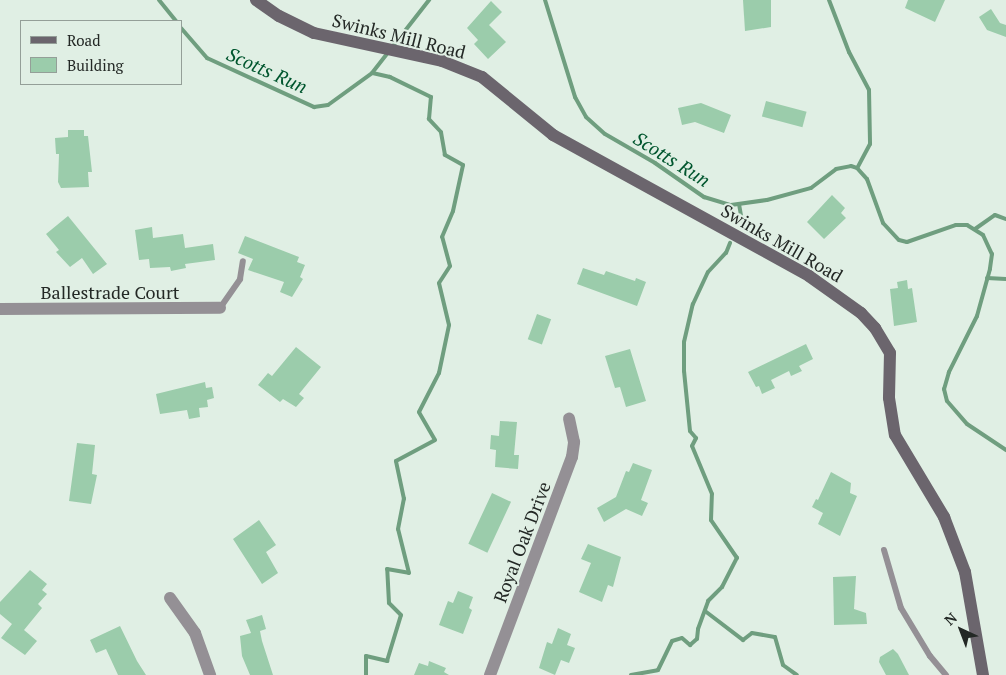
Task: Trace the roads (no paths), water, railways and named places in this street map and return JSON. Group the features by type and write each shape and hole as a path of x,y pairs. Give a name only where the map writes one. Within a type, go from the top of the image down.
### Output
{"street":[{"name":"Swinks Mill Road","path":"256,0 279,16 314,33 442,61 482,77 553,135 809,276 845,300 875,328 890,353 889,398 895,435 944,517 966,572 983,675"},
{"name":"Ballestrade Court","path":"0,309 220,308"},
{"name":"Royal Oak Drive","path":"490,675 572,457 574,442 569,420"},
{"path":"170,598 195,633 210,675"}],"lane":[{"path":"220,308 240,279 242,261"},
{"path":"884,550 901,608 930,656 946,675"}],"waterway":[{"name":"Scotts Run","path":"159,0 175,20"},
{"name":"Scotts Run","path":"182,29 207,58 314,107 328,105 372,73 429,0"},
{"name":"Scotts Run","path":"545,0 575,97 586,117 605,134 655,163 704,197 731,205 767,200 811,188 836,169 851,166 857,168 867,179 883,223 899,240 907,242 956,225 967,225 983,235 992,254 990,269 977,316 949,372 944,389 947,401 967,424 1006,450"},
{"path":"829,0 849,52 869,90 870,144 857,168"},
{"path":"366,675 366,656 387,661 401,615 389,603 387,569 409,573 398,529 404,499 396,461 435,440 419,412 439,373 449,325 439,283 450,266 442,237 453,211 463,165 445,155 441,132 429,119 431,97 390,77 372,73"},
{"path":"739,204 742,221"},
{"path":"975,229 995,215 1006,219"},
{"path":"631,675 658,670 672,641 682,638 690,645 697,639 698,629 708,601 722,587 737,558 711,520 712,494 692,446 696,438 690,431 684,371 684,342 693,304 708,272 726,253 730,243"},
{"path":"987,278 1006,279"},
{"path":"705,611 743,640 752,633 775,637 783,665 797,675"}]}
